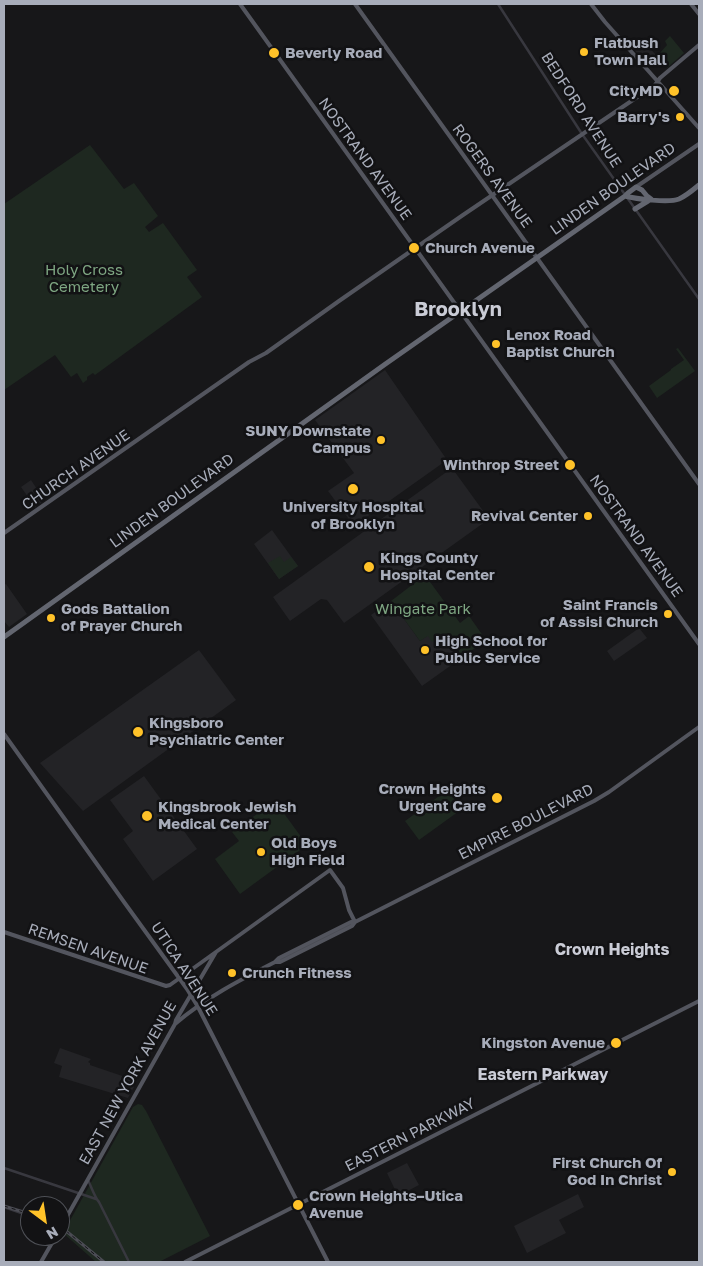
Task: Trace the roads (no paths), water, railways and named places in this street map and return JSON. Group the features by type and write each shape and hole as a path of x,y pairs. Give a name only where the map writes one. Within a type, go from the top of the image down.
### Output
{"highway":[{"path":"626,196 645,200 673,201 699,185"},
{"name":"LINDEN BOULEVARD","path":"4,637 357,384 626,196 636,187"},
{"path":"636,187 651,199"},
{"path":"635,210 651,199"}],"main road":[{"name":"NOSTRAND AVENUE","path":"240,4 699,644"},
{"name":"ROGERS AVENUE","path":"355,4 699,484"},
{"path":"591,4 699,128"},
{"path":"692,4 699,14"},
{"name":"CHURCH AVENUE","path":"4,533 249,362 266,353 338,301 655,85 699,45"},
{"name":"LINDEN BOULEVARD","path":"636,187 699,144"},
{"name":"EMPIRE BOULEVARD","path":"175,1024 228,986 275,962 279,958 351,922 355,922 597,800 699,727"},
{"name":"UTICA AVENUE","path":"4,734 198,1007 328,1262"},
{"name":"EAST NEW YORK AVENUE","path":"166,986 330,870 343,888 349,910 355,922"},
{"name":"REMSEN AVENUE","path":"4,932 166,986"},
{"name":"EAST NEW YORK AVENUE","path":"70,1210 217,950"},
{"name":"EASTERN PARKWAY","path":"185,1262 699,1001"},
{"path":"41,1262 50,1246"}],"street":[{"name":"BEDFORD AVENUE","path":"498,4 582,134 699,299"},
{"path":"4,1168 99,1202 129,1262"},
{"path":"88,1179 96,1200"},
{"path":"4,1207 20,1213"}],"railway":[{"path":"4,1206 20,1211"},
{"path":"70,1234 104,1262"}],"place":[{"name":"Flatbush Town Hall","path":"584,52"},
{"name":"Beverly Road","path":"274,53"},
{"name":"CityMD","path":"674,91"},
{"name":"Barry's","path":"680,117"},
{"name":"Church Avenue","path":"414,248"},
{"name":"Lenox Road Baptist Church","path":"496,344"},
{"name":"SUNY Downstate Campus","path":"381,440"},
{"name":"Winthrop Street","path":"570,465"},
{"name":"University Hospital of Brooklyn","path":"353,489"},
{"name":"Revival Center","path":"588,516"},
{"name":"Kings County Hospital Center","path":"369,567"},
{"name":"Saint Francis of Assisi Church","path":"668,614"},
{"name":"Gods Battalion of Prayer Church","path":"51,618"},
{"name":"High School for Public Service","path":"425,650"},
{"name":"Kingsboro Psychiatric Center","path":"138,732"},
{"name":"Crown Heights Urgent Care","path":"497,798"},
{"name":"Kingsbrook Jewish Medical Center","path":"147,816"},
{"name":"Old Boys High Field","path":"261,852"},
{"name":"Crunch Fitness","path":"232,973"},
{"name":"Kingston Avenue","path":"616,1043"},
{"name":"First Church Of God In Christ","path":"672,1172"},
{"name":"Crown Heights–Utica Avenue","path":"298,1205"}],"district":[{"name":"Brooklyn","path":"458,310"},
{"name":"Crown Heights","path":"612,950"},
{"name":"Eastern Parkway","path":"543,1075"}],"park label":[{"name":"Holy Cross Cemetery","path":"84,278"},
{"name":"Wingate Park","path":"423,609"}]}
